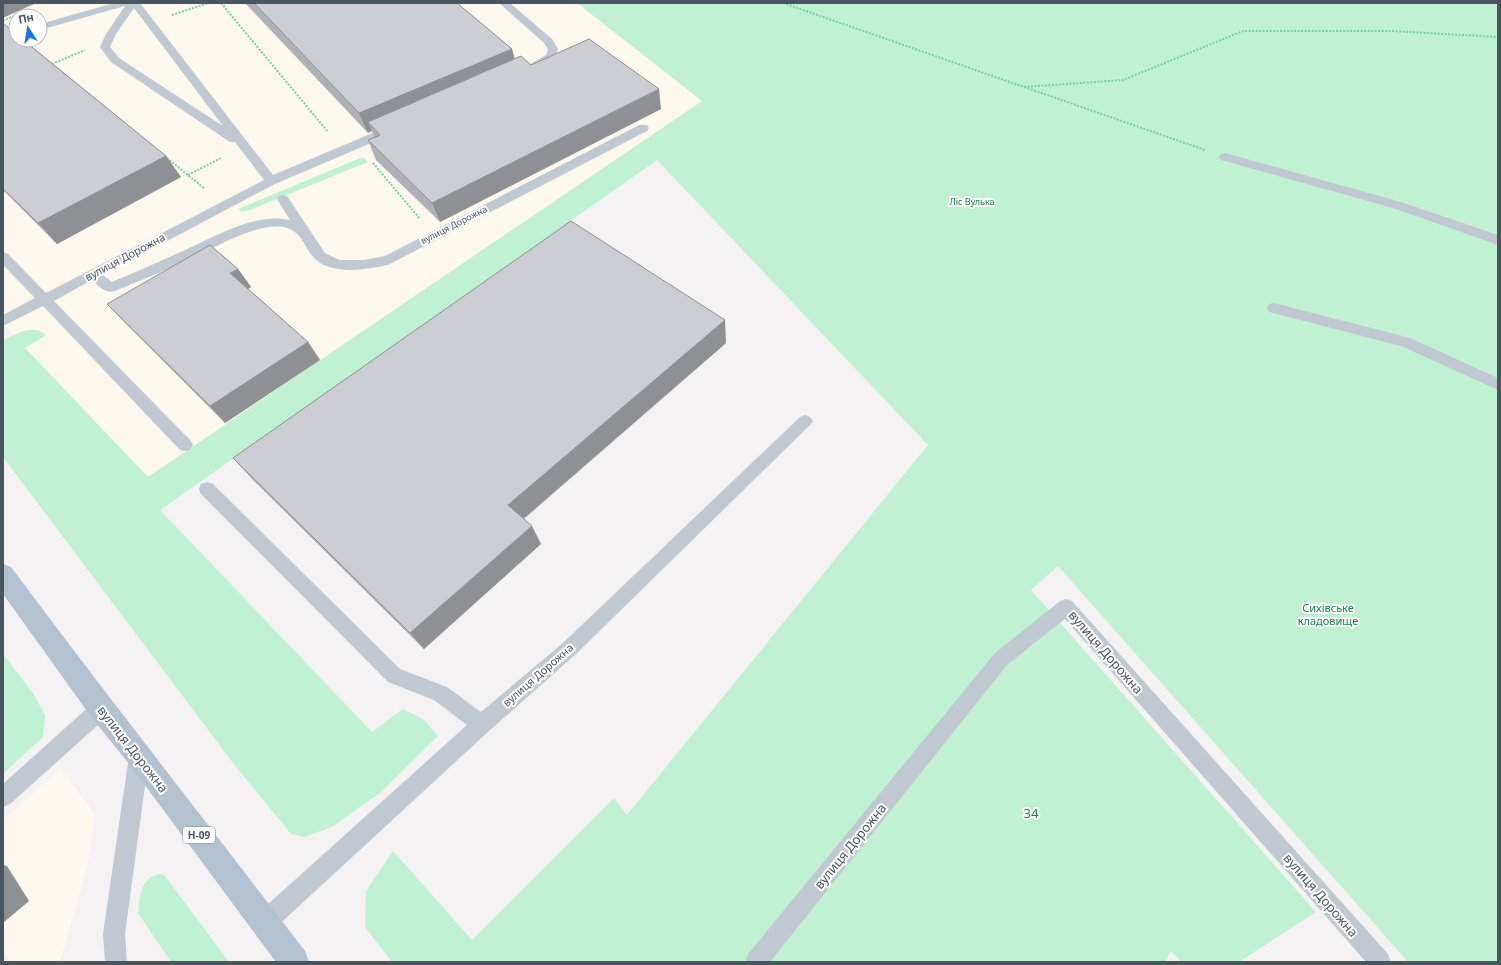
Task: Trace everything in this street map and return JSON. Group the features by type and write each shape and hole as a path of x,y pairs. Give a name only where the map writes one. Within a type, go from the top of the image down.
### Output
{"main road":[{"name":"вулиця Дорожна","path":"3,575 102,710 139,756 294,962"}],"lane":[{"path":"48,25 125,3"},
{"path":"132,3 111,34 105,47 115,60 194,114 242,144"},
{"path":"135,3 270,182"},
{"path":"504,3 548,41 553,49 552,57 526,71"},
{"name":"вулиця Дорожна","path":"3,321 270,182 400,126"},
{"name":"вулиця Дорожна","path":"283,199 320,256 337,265 364,265 388,260 643,128"},
{"path":"1225,157 1397,204 1498,240"},
{"path":"94,274 110,288 137,278 218,240 248,228 278,223 296,226 307,235"},
{"path":"3,257 185,445"},
{"path":"1274,308 1405,342 1498,384"},
{"name":"вулиця Дорожна","path":"265,922 482,724 570,648 806,421"},
{"path":"207,489 394,676 440,694 482,724"},
{"name":"вулиця Дорожна","path":"756,962 1001,659 1066,607 1380,962"},
{"path":"3,797 102,710"},
{"path":"116,962 114,934 139,756"}],"path":[{"path":"170,16 208,3"},
{"path":"221,3 330,134"},
{"path":"782,3 1225,157"},
{"path":"1024,87 1123,80 1243,31 1392,31 1498,37"},
{"path":"47,60 52,64 88,49"},
{"path":"163,155 208,192"},
{"path":"188,175 224,157"},
{"path":"369,158 434,235"}],"shaded area":[{"path":"3,3 577,3 710,106 148,478 3,324"},
{"path":"61,768 95,815 87,868 59,962 10,962 3,948 3,820"}],"green space":[{"path":"577,3 1498,3 1498,962 1408,962 1058,566 1031,590 1316,912 1239,962 1181,962 1171,951 1165,962 392,962 365,927 366,891 393,851 472,940 614,798 627,815 928,445 657,160 160,510 372,732 403,709 423,719 438,736 381,792 332,827 304,837 291,834 233,763 3,457 3,341 13,335 30,330 36,330 46,335 25,348 148,477 702,101"},
{"path":"363,157 368,162 250,210 242,212 238,209"},
{"path":"3,654 33,693 45,715 43,737 3,774"},
{"path":"162,874 229,962 171,962 138,913 142,888 145,883 149,879"}],"building":[{"path":"254,3 457,3 512,49 359,113"},
{"path":"3,23 8,27 8,48 33,48 166,156 38,223 3,189"},
{"path":"589,39 659,89 432,203 368,140 380,135 368,122 521,56 531,65"},
{"path":"571,221 725,320 508,505 532,526 410,633 233,458"},
{"path":"210,245 238,269 230,273 308,342 210,406 107,304"}],"park label":[{"name":"Ліс Вулька","path":"972,202"},
{"name":"Сихівське кладовище","path":"1328,614"},
{"name":"34","path":"1031,813"}]}
